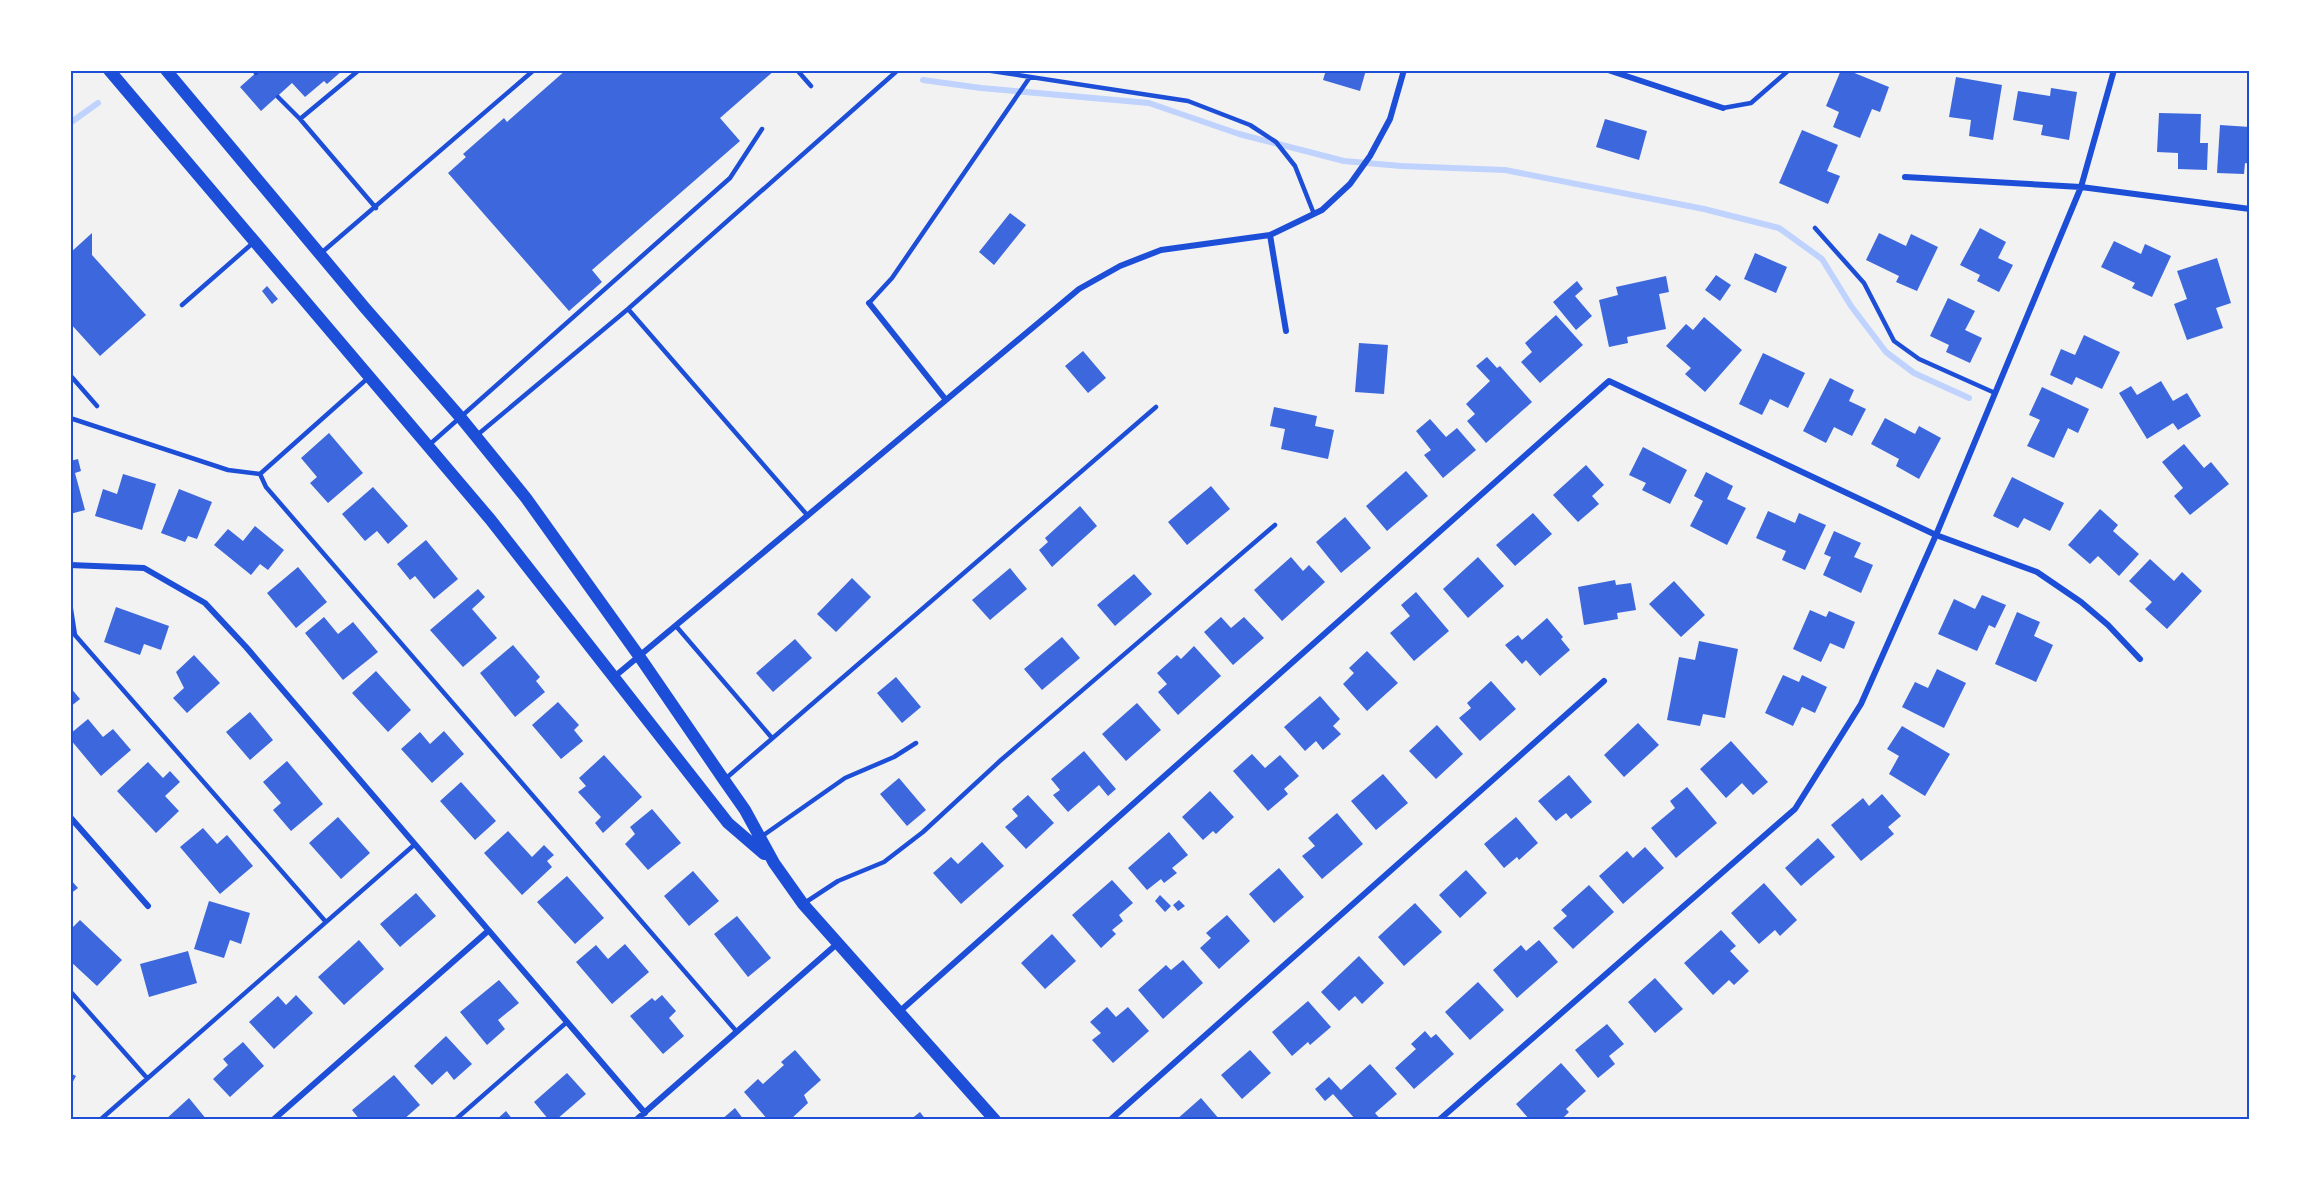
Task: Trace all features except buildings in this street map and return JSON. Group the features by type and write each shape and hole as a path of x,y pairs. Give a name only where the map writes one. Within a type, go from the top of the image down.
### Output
{"main road":[{"path":"109,70 490,519 728,823 774,863"},
{"path":"166,70 461,418 555,536 745,810 759,839 803,904 995,1119"}],"street":[{"path":"614,678 1079,289 1119,266 1161,250 1270,235 1322,210 1350,184 1370,156 1390,119 1404,70"},
{"path":"1608,70 1723,108"},
{"path":"1439,1119 1795,810 1862,704 1936,535 2081,187 2114,70"},
{"path":"1905,177 2081,187 2250,208"},
{"path":"1270,235 1286,331"},
{"path":"869,303 946,400"},
{"path":"900,1012 1609,381 1936,535 2037,572 2081,602 2108,625 2140,659"},
{"path":"70,565 144,568 205,603 246,647 645,1113"},
{"path":"1110,1119 1604,681"},
{"path":"70,816 148,906"},
{"path":"273,1119 488,931"},
{"path":"636,1119 838,943"}],"lane":[{"path":"300,119 359,70"},
{"path":"320,254 534,70"},
{"path":"797,70 811,86"},
{"path":"476,436 628,309 898,70"},
{"path":"985,70 1188,101 1250,125 1276,141 1295,166 1314,214"},
{"path":"1723,108 1751,103 1789,70"},
{"path":"869,303 892,278 1030,77"},
{"path":"278,97 300,119 376,208"},
{"path":"429,445 730,178 762,129"},
{"path":"1815,228 1864,284 1894,341 1919,359 1995,393"},
{"path":"182,305 255,241"},
{"path":"628,309 808,516"},
{"path":"70,375 98,406"},
{"path":"70,418 228,470 260,474 370,376"},
{"path":"724,780 1156,407"},
{"path":"260,474 266,487 737,1032"},
{"path":"803,904 838,881 884,862 923,832 1001,760 1275,525"},
{"path":"70,603 75,635 326,922"},
{"path":"676,626 772,738"},
{"path":"759,839 845,778 894,757 916,743"},
{"path":"100,1119 414,845"},
{"path":"70,991 147,1078"},
{"path":"455,1119 567,1022"}],"waterway":[{"path":"923,80 981,88 1149,103 1239,134 1344,161 1401,166 1505,170 1704,209 1779,228 1822,259 1851,306 1886,352 1914,373 1969,398"},
{"path":"70,123 98,103"}]}
